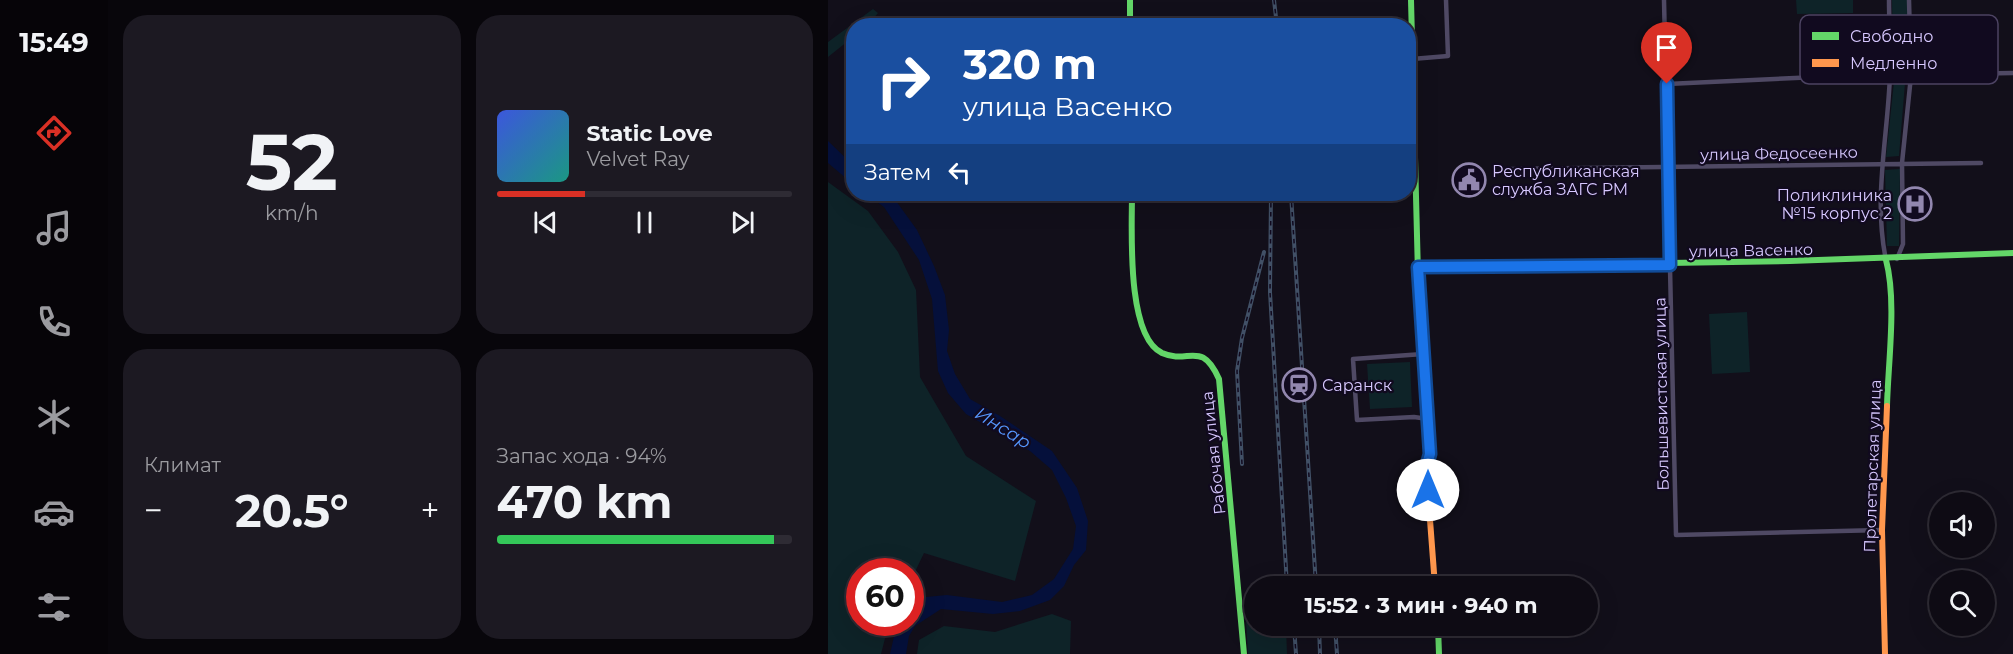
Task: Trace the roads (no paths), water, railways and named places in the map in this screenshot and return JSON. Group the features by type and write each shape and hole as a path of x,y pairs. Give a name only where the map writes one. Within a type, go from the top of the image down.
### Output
{"main road":[{"path":"1130,0 1130,18"},
{"path":"1411,0 1411,18"},
{"path":"1416,198 1419,314 1430,454 1426,468 1434,576"},
{"name":"Рабочая улица","path":"1132,201 1133,280 1136,304 1149,343 1162,354 1204,357 1212,364 1219,379 1243,621 1244,654"},
{"name":"улица Васенко","path":"1418,267 1886,260 2013,253"},
{"name":"Пролетарская улица","path":"1885,654 1882,530 1891,280 1897,259"},
{"name":"Пролетарская улица","path":"1886,260 1891,280"},
{"path":"1438,636 1439,654"}],"street":[{"path":"1416,59 1448,56 1446,0"},
{"name":"Большевистская улица","path":"1664,0 1676,535 1882,530"},
{"name":"Пролетарская улица","path":"1889,0 1889,15"},
{"name":"Пролетарская улица","path":"1909,0 1909,15"},
{"path":"1998,73 2013,73"},
{"path":"1667,84 1800,79"},
{"name":"Пролетарская улица","path":"1886,260 1883,244 1881,163 1889,84"},
{"name":"Пролетарская улица","path":"1897,259 1903,244 1902,163 1910,84"},
{"name":"улица Федосеенко","path":"1506,169 1981,163"},
{"path":"1423,354 1353,359 1357,420 1414,417 1428,419"}],"water":[{"path":"828,141 846,158 846,178 828,163"},
{"name":"Инсар","path":"876,201 896,201 917,230 945,295 949,330 947,351 955,374 970,399 1052,451 1077,488 1088,521 1086,550 1074,565 1064,586 1050,600 1020,611 993,614 941,609 924,620 924,598 926,597 947,595 1002,602 1032,595 1054,579 1073,549 1076,526 1066,498 1052,470 1030,451 966,414 948,393 938,371 932,299 919,260 884,207"},
{"path":"894,636 909,636 906,654 890,654"}],"railway":[{"path":"1274,0 1276,18"},
{"path":"1271,201 1270,292 1286,576"},
{"path":"1291,201 1315,576"},
{"path":"1242,464 1237,371 1242,338 1264,252"},
{"path":"1295,636 1296,654"},
{"path":"1319,636 1320,654"},
{"path":"1336,636 1337,654"}],"place":[{"name":"Республиканская служба ЗАГС РМ","path":"1469,180"},
{"name":"Поликлиника №15 корпус 2","path":"1915,204"},
{"name":"Саранск","path":"1299,385"}]}
